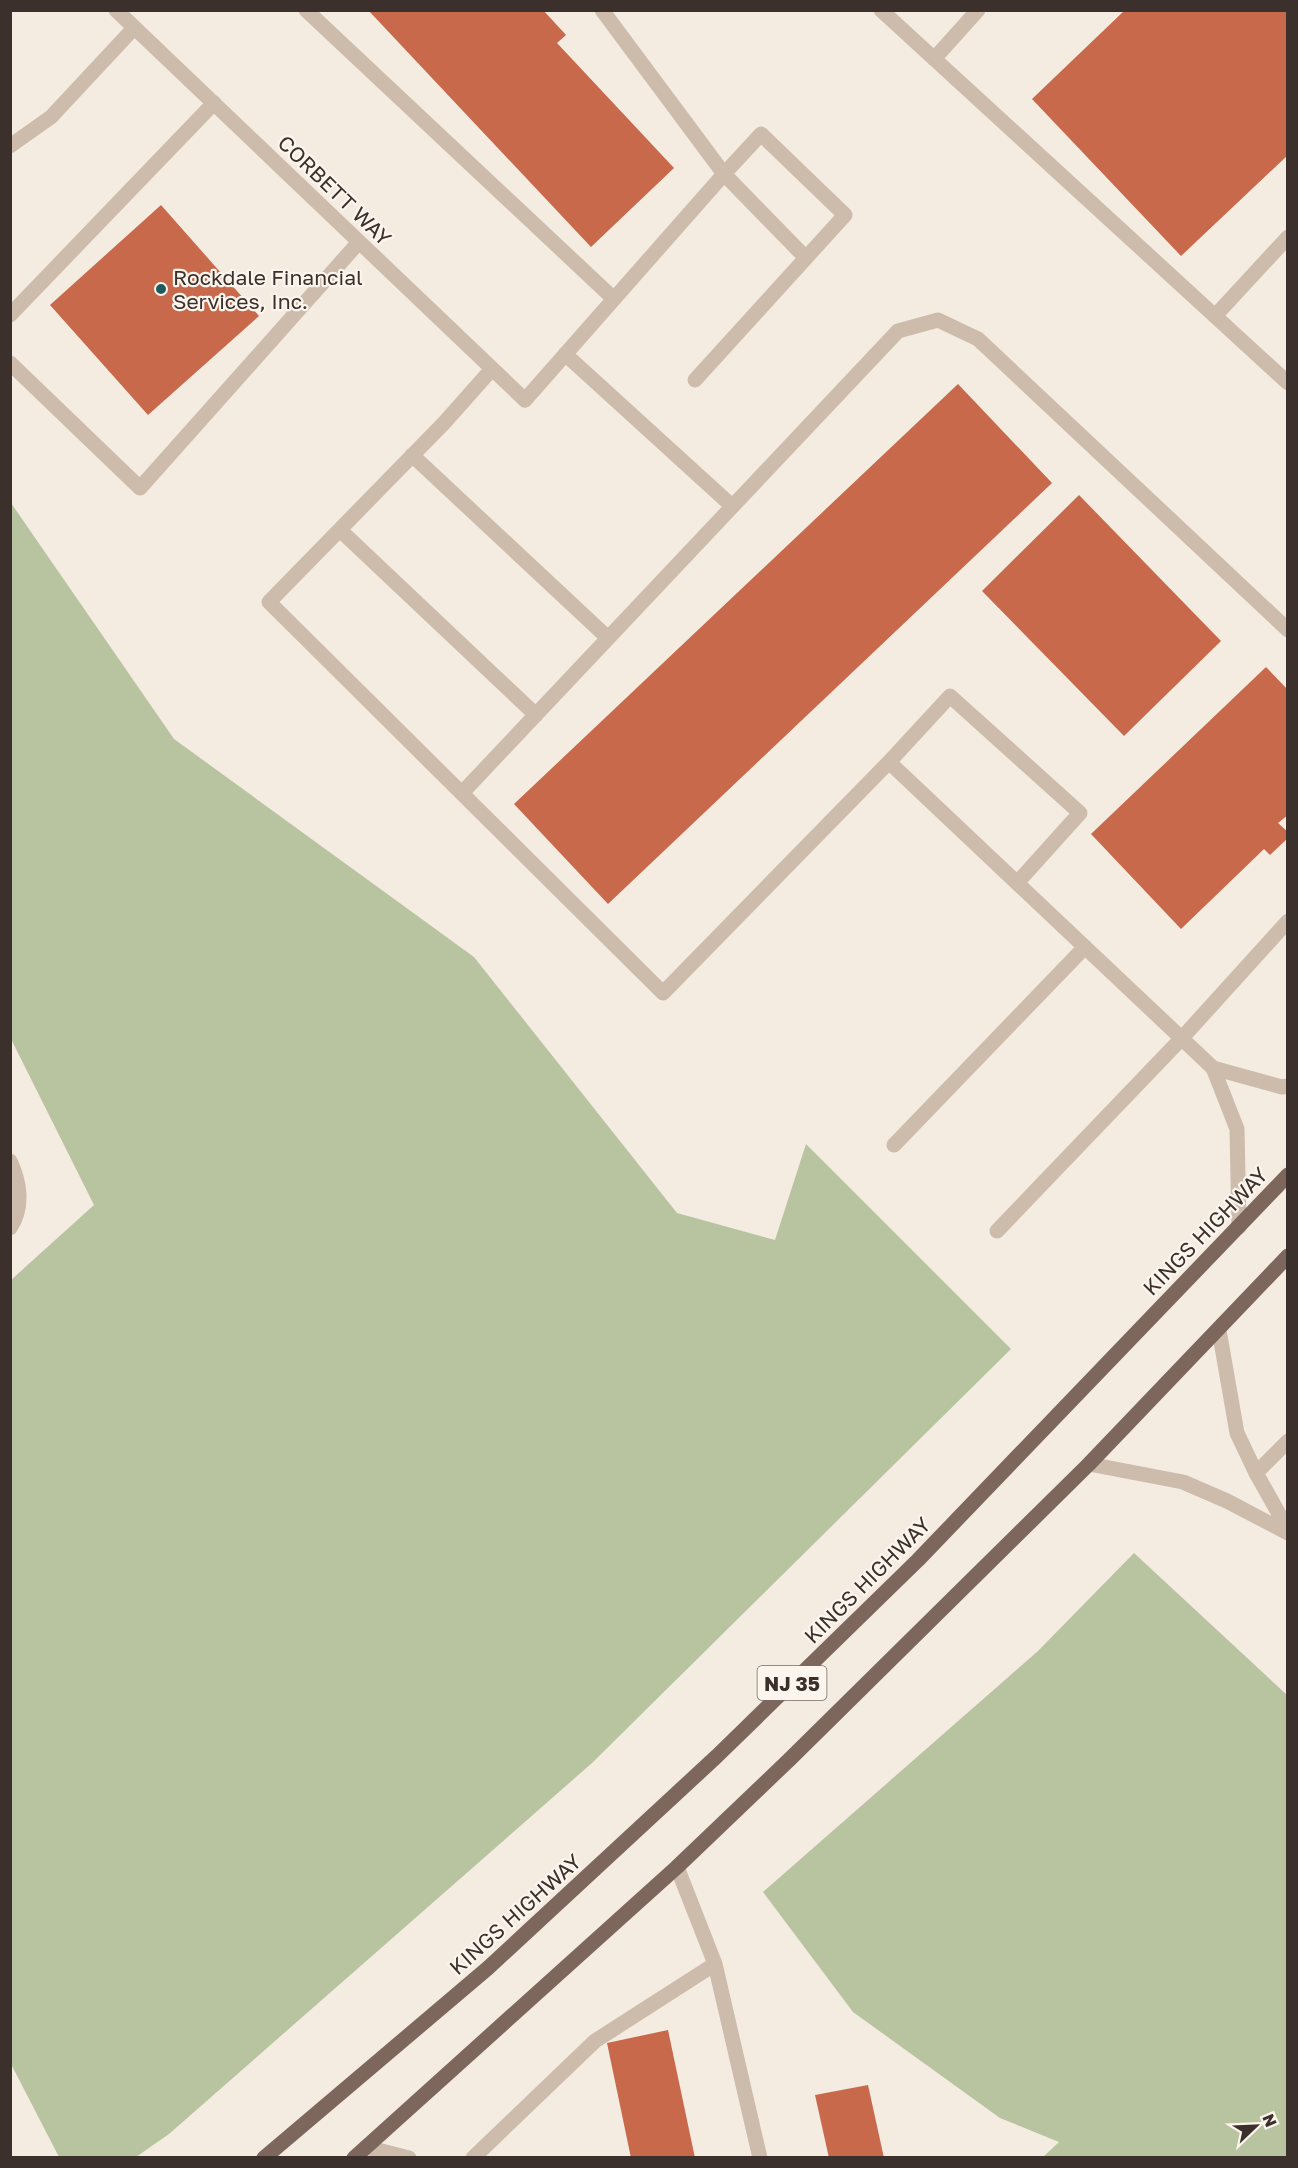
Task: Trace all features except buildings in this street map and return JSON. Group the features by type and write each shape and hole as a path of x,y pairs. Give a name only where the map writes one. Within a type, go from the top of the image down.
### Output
{"main road":[{"name":"KINGS HIGHWAY","path":"264,2157 488,1968 717,1756 918,1560 1287,1175"},
{"name":"NJ 35","path":"360,2152 676,1867 790,1759 1089,1464 1287,1256"}],"street":[{"name":"CORBETT WAY","path":"116,10 525,400 565,354"},
{"path":"306,10 614,299"},
{"path":"602,10 724,174 806,258"},
{"path":"881,10 1287,383"},
{"path":"934,59 978,10"},
{"path":"10,146 51,117 134,28"},
{"path":"10,315 214,103"},
{"path":"695,380 845,215 761,134 565,354 732,506"},
{"path":"1215,316 1287,237"},
{"path":"10,363 140,488 359,242"},
{"path":"462,793 898,331 938,320 978,339 1287,630"},
{"path":"492,369 269,602 663,993 889,762 950,696 1080,813 1017,884"},
{"path":"412,455 608,638"},
{"path":"339,530 536,715"},
{"path":"889,762 1213,1068 1237,1129 1239,1227"},
{"path":"997,1231 1182,1038 1287,921"},
{"path":"894,1145 1085,947"},
{"path":"1213,1068 1282,1087 1287,1086"},
{"path":"10,1161 16,1172 20,1196 15,1220 10,1227"},
{"path":"1219,1330 1237,1432 1287,1531"},
{"path":"1256,1473 1287,1441"},
{"path":"1089,1464 1183,1482 1287,1531"},
{"path":"676,1867 715,1964 760,2157"},
{"path":"473,2157 595,2042 715,1964"},
{"path":"360,2152 409,2157"}],"green space":[{"path":"11,503 174,739 474,957 677,1213 775,1240 806,1144 1011,1349 592,1763 169,2134 136,2157 59,2157 11,2064 11,1280 94,1205 11,1039"},
{"path":"1134,1553 1287,1695 1287,2157 1043,2157 1059,2142 1000,2118 853,2012 763,1892 1038,1651"}],"place":[{"name":"Rockdale Financial Services, Inc.","path":"161,289"}]}
